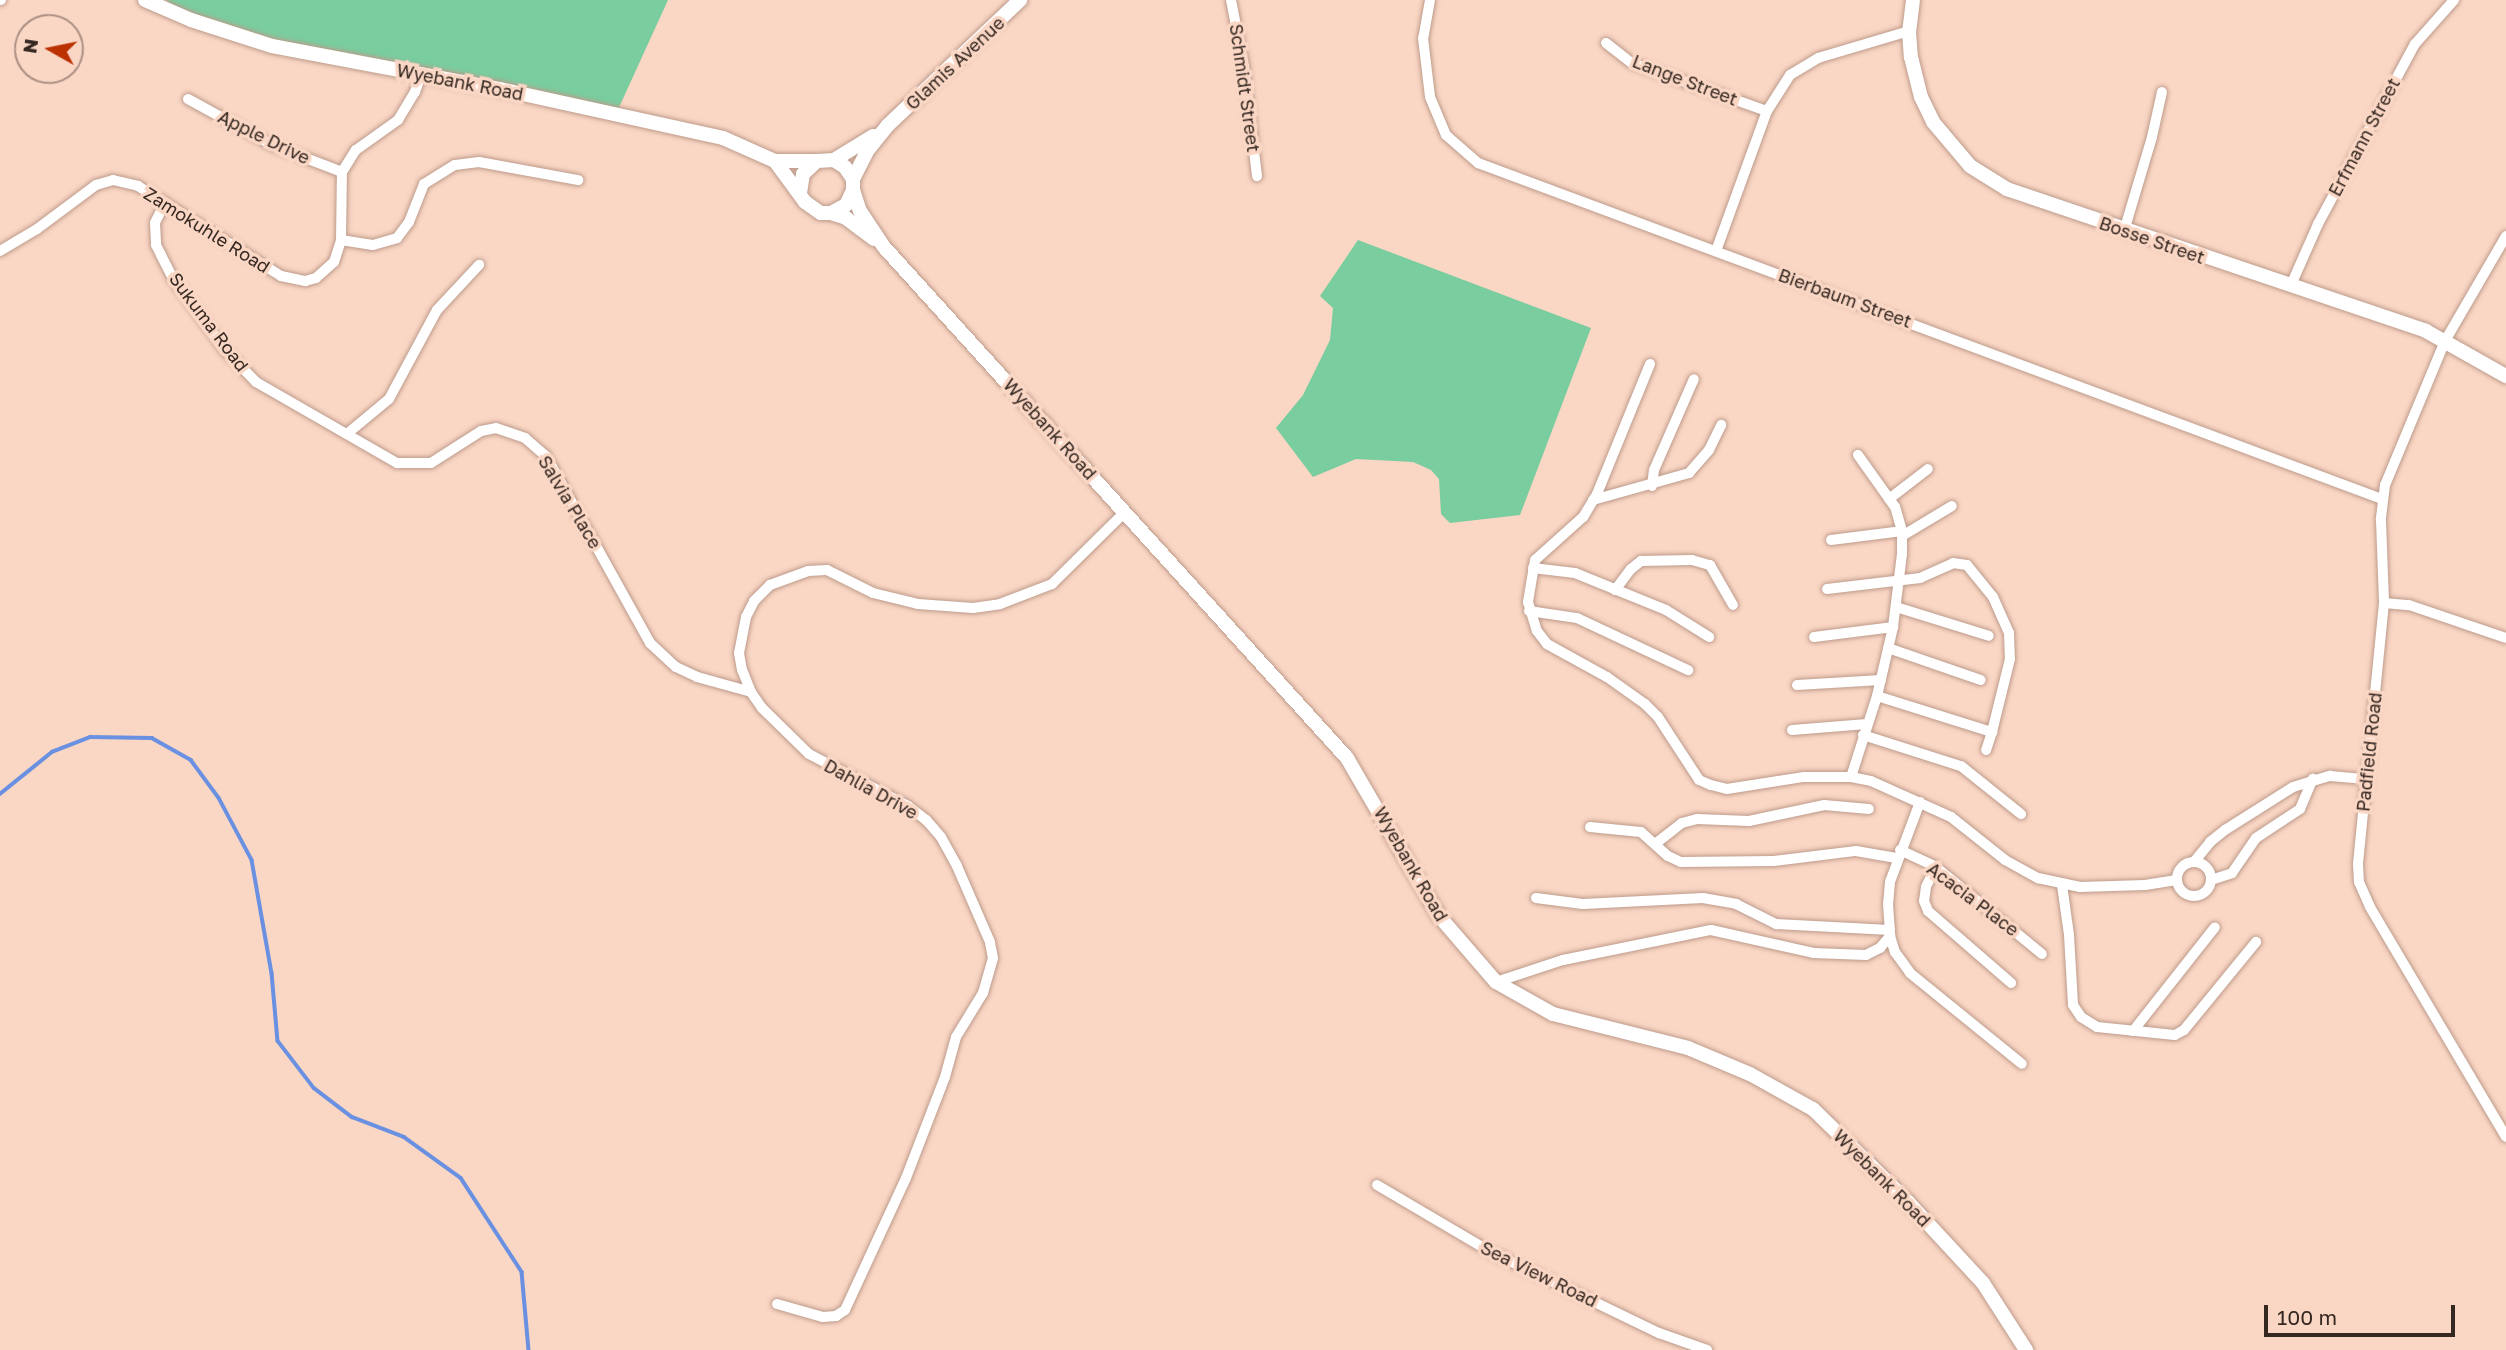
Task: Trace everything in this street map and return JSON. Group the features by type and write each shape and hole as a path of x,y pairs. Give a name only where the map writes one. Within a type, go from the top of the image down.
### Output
{"main road":[{"name":"Wyebank Road","path":"145,0 250,40 703,133 744,146 775,161 817,161"},
{"name":"Glamis Avenue","path":"853,184 867,151 888,125 1020,0"},
{"name":"Bosse Street","path":"1913,0 1909,31 1911,57 1921,97 1933,122 1970,166 2007,189 2426,331 2506,376"},
{"name":"Glamis Avenue","path":"834,160 888,125"},
{"path":"834,160 845,167 853,184 846,205 831,213 812,209 800,193 803,174 817,161 834,160"},
{"name":"Wyebank Road","path":"775,161 800,193"},
{"name":"Wyebank Road","path":"853,184 860,211 884,247 1347,758 1439,916 1496,982 1553,1014 1688,1048 1750,1074 1813,1109 1908,1202 1983,1283 2026,1350"},
{"name":"Wyebank Road","path":"831,213 846,218 884,247"}],"street":[{"name":"Schmidt Street","path":"1231,0 1244,67 1257,176"},
{"name":"Bierbaum Street","path":"1430,0 1423,38 1430,97 1446,135 1460,151 1498,173 1716,251 2382,499"},
{"name":"Erfmann Street","path":"2291,285 2324,212 2415,44 2454,0"},
{"path":"1716,251 1766,111 1777,92 1802,67 1818,58 1909,31"},
{"name":"Lange Street","path":"1606,43 1632,63 1766,111"},
{"path":"342,172 356,150 398,120 421,75"},
{"path":"2124,230 2152,137 2162,92"},
{"name":"Apple Drive","path":"188,99 272,145 342,172"},
{"path":"341,240 373,245 397,238 409,222 425,184 456,165 479,162 578,180"},
{"name":"Zamokuhle Road","path":"0,251 106,181 138,186 262,266 293,280 316,278 334,262 341,240 342,172"},
{"name":"Sukuma Road","path":"165,202 155,223 156,245 174,280 225,350 256,382 348,433"},
{"path":"2445,341 2506,236"},
{"path":"348,433 389,399 438,310 479,265"},
{"name":"Padfield Road","path":"2445,341 2385,485 2382,499 2384,603 2358,864 2363,892 2506,1136"},
{"path":"1650,364 1593,500 1569,532 1535,560 1529,611 1537,631 1547,644 1607,677 1645,704 1658,717 1699,780 1727,789 1804,777 1852,776 1871,781 1951,817 2005,860 2038,878 2062,885 2145,885 2177,880"},
{"path":"1652,486 1654,470 1694,379"},
{"path":"1593,500 1652,486 1689,473 1709,450 1721,425"},
{"name":"Salvia Place","path":"348,433 380,455 410,466 431,463 445,457 481,432 496,428 525,438 546,456 650,643 676,667 697,677 751,692"},
{"path":"1852,776 1877,696 1893,626 1900,579 1902,534 1889,499 1858,455"},
{"path":"1889,499 1928,469"},
{"path":"1831,540 1902,534 1952,506"},
{"name":"Dahlia Drive","path":"776,1304 823,1317 836,1316 845,1310 902,1189 945,1077 956,1037 983,993 991,973 993,958 990,942 957,866 941,837 926,820 908,806 809,754 790,738 751,692 739,653 746,617 754,601 770,585 793,574 827,570 873,593 928,605 973,608 1000,604 1052,584 1125,512"},
{"path":"1615,590 1631,569 1641,561 1692,560 1710,565 1733,605"},
{"path":"1827,589 1920,578 1960,562 1970,568 1993,597 2004,617 2010,643 2004,691 1986,750"},
{"path":"1533,568 1560,569 1615,590 1666,610 1709,637"},
{"path":"2384,603 2409,605 2506,638"},
{"path":"1896,607 1989,636"},
{"path":"1529,611 1577,618 1688,670"},
{"path":"1814,638 1893,626"},
{"path":"1888,648 1981,680"},
{"path":"1797,685 1881,680"},
{"path":"1877,696 1993,732"},
{"path":"1792,730 1867,724"},
{"path":"1863,736 1961,766 2021,814"},
{"path":"2194,862 2207,867 2211,880 2207,891 2197,896 2186,894 2177,880 2180,869 2194,862 2210,842 2293,787 2330,776 2366,779"},
{"path":"2211,880 2232,873 2256,838 2300,809 2313,779"},
{"path":"1920,802 1898,854 1888,904 1890,933 1895,952 1910,973 2022,1064"},
{"path":"1656,844 1682,823 1697,819 1749,821 1824,805 1869,809"},
{"path":"2252,815 2256,838"},
{"name":"Acacia Place","path":"1590,827 1640,832 1668,856 1681,862 1774,861 1856,851 1898,854 1936,867 2042,954"},
{"path":"1936,867 1926,887 1924,901 1928,911 2011,983"},
{"path":"2062,885 2069,935 2073,1005 2081,1017 2097,1027 2175,1035 2183,1030 2256,943"},
{"path":"1536,898 1583,904 1703,898 1736,904 1776,924 1890,933"},
{"path":"2133,1031 2215,927"},
{"path":"1496,982 1563,960 1703,931 1721,931 1814,953 1866,955 1880,948 1890,933"},
{"name":"Sea View Road","path":"1377,1185 1500,1256 1659,1333 1707,1350"}],"green space":[{"path":"167,0 668,0 616,114 272,44 164,7"},
{"path":"1358,240 1591,328 1520,515 1450,523 1441,514 1439,479 1431,470 1413,462 1356,459 1313,477 1276,428 1303,395 1330,340 1333,308 1320,296"}],"waterway":[{"path":"0,794 52,752 90,737 152,738 191,760 219,798 252,860 272,973 278,1041 314,1088 352,1117 404,1137 461,1178 522,1272 529,1350"}]}
